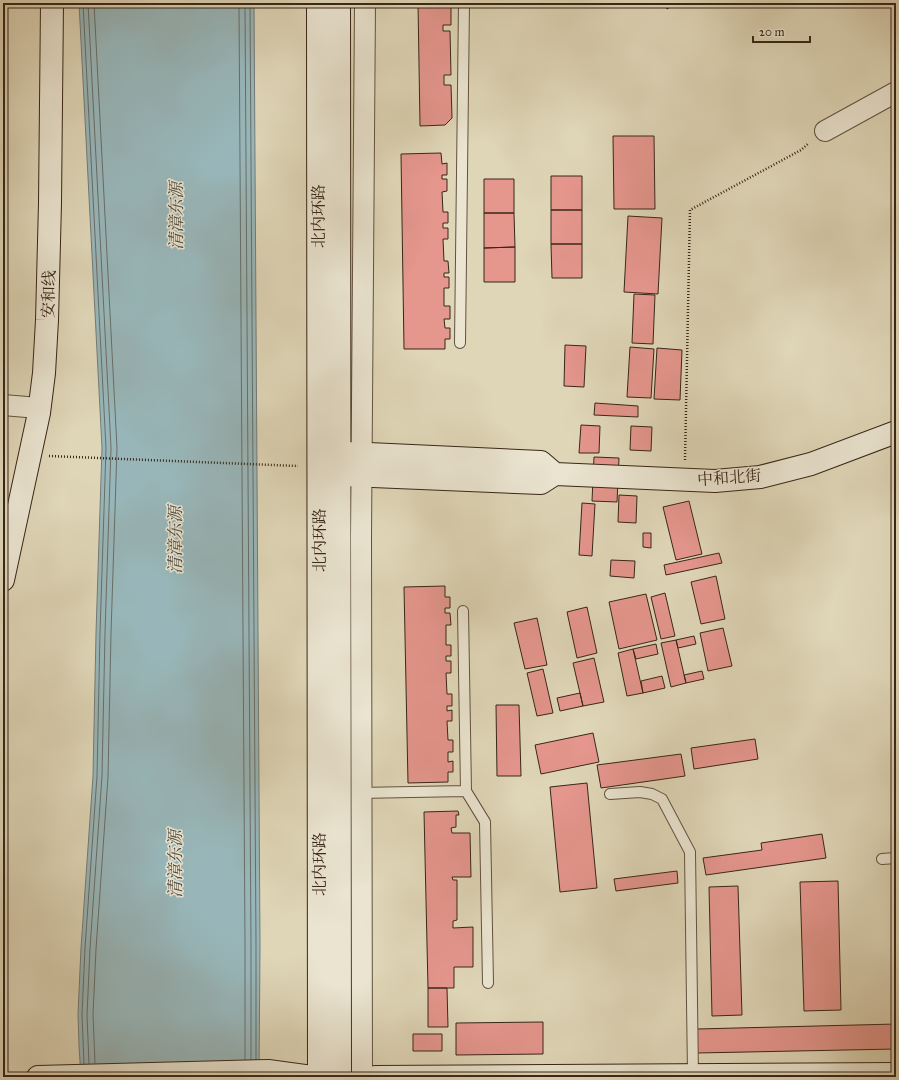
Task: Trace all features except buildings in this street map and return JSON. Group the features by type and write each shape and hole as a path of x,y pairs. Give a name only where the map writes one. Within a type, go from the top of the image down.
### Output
{"main road":[{"name":"安和线","path":"3,580 30,455 44,373 50,203 52,3"},
{"name":"北内环路","path":"318,3 319,1077"},
{"name":"北内环路","path":"339,3 340,475 351,793 340,1077"},
{"name":"中和北街","path":"555,474 715,481 760,477 812,464 896,432"},
{"path":"318,452 541,462 555,474 541,483 318,474"},
{"path":"38,1077 268,1072 312,1077"},
{"path":"375,1077 896,1074"}],"street":[{"path":"362,1077 351,793 362,476 364,3"},
{"path":"825,130 896,92"},
{"path":"3,405 39,408"}],"lane":[{"path":"460,343 464,3"},
{"path":"463,611 466,791 485,822 488,983"},
{"path":"351,793 466,791"},
{"path":"610,794 640,792 652,794 662,800 690,852 693,1075"},
{"path":"882,859 896,858"}],"path":[{"path":"685,480 690,210 801,150 825,130"},
{"path":"30,455 279,465"}],"water":[{"name":"清漳东源","path":"79,3 254,3 260,945 259,1077 81,1077 78,1014 93,776 102,448"}]}
